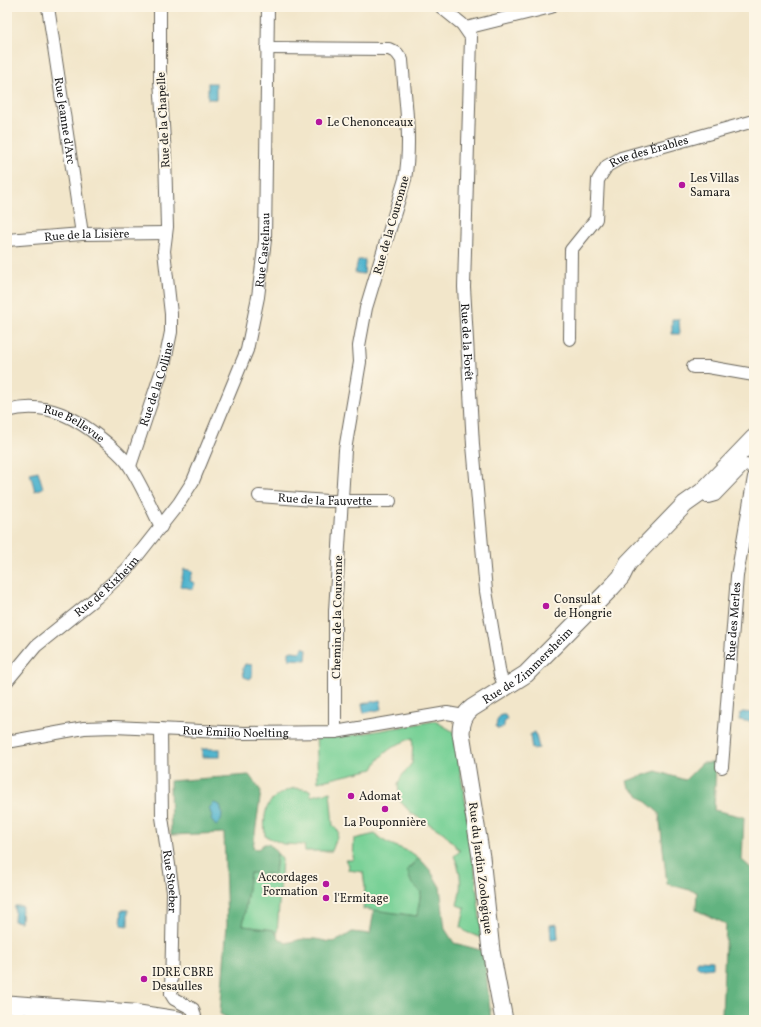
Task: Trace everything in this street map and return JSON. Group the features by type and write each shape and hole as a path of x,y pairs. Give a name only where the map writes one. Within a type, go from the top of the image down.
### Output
{"main road":[{"name":"Rue de Zimmersheim","path":"464,716 472,708 526,674 621,577 628,563 685,504 702,492 754,438"},
{"name":"Rue du Jardin Zoologique","path":"464,716 461,733 481,857 491,951 504,1020"},
{"path":"7,1004 132,1013 178,1020"}],"street":[{"name":"Rue Jeanne d'Arc","path":"48,7 82,234"},
{"name":"Rue de la Chapelle","path":"160,7 160,80 165,155 166,233"},
{"name":"Rue Castelnau","path":"193,481 247,350 258,297 265,240 268,7"},
{"path":"442,7 466,28 551,7"},
{"name":"Rue de la Forêt","path":"466,28 471,37 472,46 464,287 473,445 486,591 500,675 505,687"},
{"name":"Rue de la Couronne","path":"267,48 389,50 397,53 402,60 409,143 406,179 366,308 359,346 360,362 345,450 340,502"},
{"name":"Rue des Érables","path":"570,340 571,250 596,219 598,180 607,166 621,158 754,121"},
{"name":"Rue de la Lisière","path":"7,240 82,234 166,233"},
{"name":"Rue de la Colline","path":"130,466 165,361 170,339 171,314 164,251 166,233"},
{"path":"693,367 708,367 754,375"},
{"name":"Rue Bellevue","path":"7,411 32,406 60,412 98,436 130,466"},
{"path":"702,492 708,497 715,495 744,465 754,466"},
{"path":"130,466 161,527"},
{"name":"Rue des Merles","path":"722,767 737,576 754,477"},
{"name":"Rue de Rixheim","path":"8,678 36,646 110,586 127,569 180,503 193,481"},
{"name":"Rue de la Fauvette","path":"259,496 340,502 390,501"},
{"name":"Chemin de la Couronne","path":"335,732 335,611 340,502"},
{"name":"Rue Émilio Noelting","path":"7,742 84,728 114,726 244,732 335,732 447,713 464,716"},
{"name":"Rue Stoeber","path":"161,729 162,818 173,892 171,994 174,999 193,1009 196,1020"}],"green space":[{"path":"435,721 454,732 472,843 482,938 466,932 461,927 465,908 457,905 460,892 460,874 454,856 460,851 444,833 411,813 400,801 398,785 401,777 412,763 413,738 390,749 380,758 373,769 318,782 316,736 342,737"},
{"path":"702,763 716,763 714,810 744,817 742,860 754,871 754,1020 739,1020 722,1015 726,924 696,910 697,892 667,884 659,813 629,787 627,781 656,771 685,780"},
{"path":"249,775 261,791 253,848 258,849 264,844 269,844 277,853 275,874 250,873 243,926 274,930 279,938 286,943 300,939 332,942 352,932 370,934 374,910 417,916 421,892 411,882 407,870 419,858 430,870 440,887 445,929 454,943 484,951 491,1020 231,1020 220,1014 227,924 224,833 171,835 170,781"},
{"path":"294,788 310,790 311,796 330,792 333,826 339,832 332,851 305,851 304,845 283,844 265,836 265,818 268,805 277,796"},
{"path":"375,834 386,842 408,851 419,858 408,868 411,882 421,892 417,916 363,909 365,887 363,872 348,870 349,865 345,860 353,860 354,839"},
{"path":"277,853 282,859 277,935 274,930 243,926 250,873 275,874"}],"water":[{"path":"208,83 216,83 216,99 208,99"},
{"path":"358,260 365,260 364,274 355,273"},
{"path":"672,319 679,319 680,334 672,334"},
{"path":"38,471 43,488 35,491 30,473"},
{"path":"184,569 193,571 190,581 195,583 193,589 180,586"},
{"path":"304,647 307,650 306,660 289,659 289,652 300,652"},
{"path":"245,664 252,665 252,677 250,679 244,677 243,668"},
{"path":"380,700 382,709 364,713 362,704"},
{"path":"742,712 754,713 754,721 739,720"},
{"path":"501,715 505,715 507,719 504,723 504,727 498,729 496,727 497,720"},
{"path":"535,732 539,748 532,749 530,735"},
{"path":"202,749 220,749 220,757 202,757"},
{"path":"214,803 220,805 222,811 220,822 216,826 211,820 212,816 209,808"},
{"path":"15,906 22,906 21,922 14,921"},
{"path":"122,910 128,910 128,926 121,925"},
{"path":"557,924 558,939 551,940 550,925"},
{"path":"697,960 713,961 713,968 703,969 697,967"}],"place":[{"name":"Le Chenonceaux","path":"319,122"},
{"name":"Les Villas Samara","path":"682,185"},
{"name":"Consulat de Hongrie","path":"546,606"},
{"name":"Adomat","path":"351,796"},
{"name":"La Pouponnière","path":"385,809"},
{"name":"Accordages Formation","path":"326,884"},
{"name":"l'Ermitage","path":"326,898"},
{"name":"IDRE CBRE Desaulles","path":"144,979"}]}
